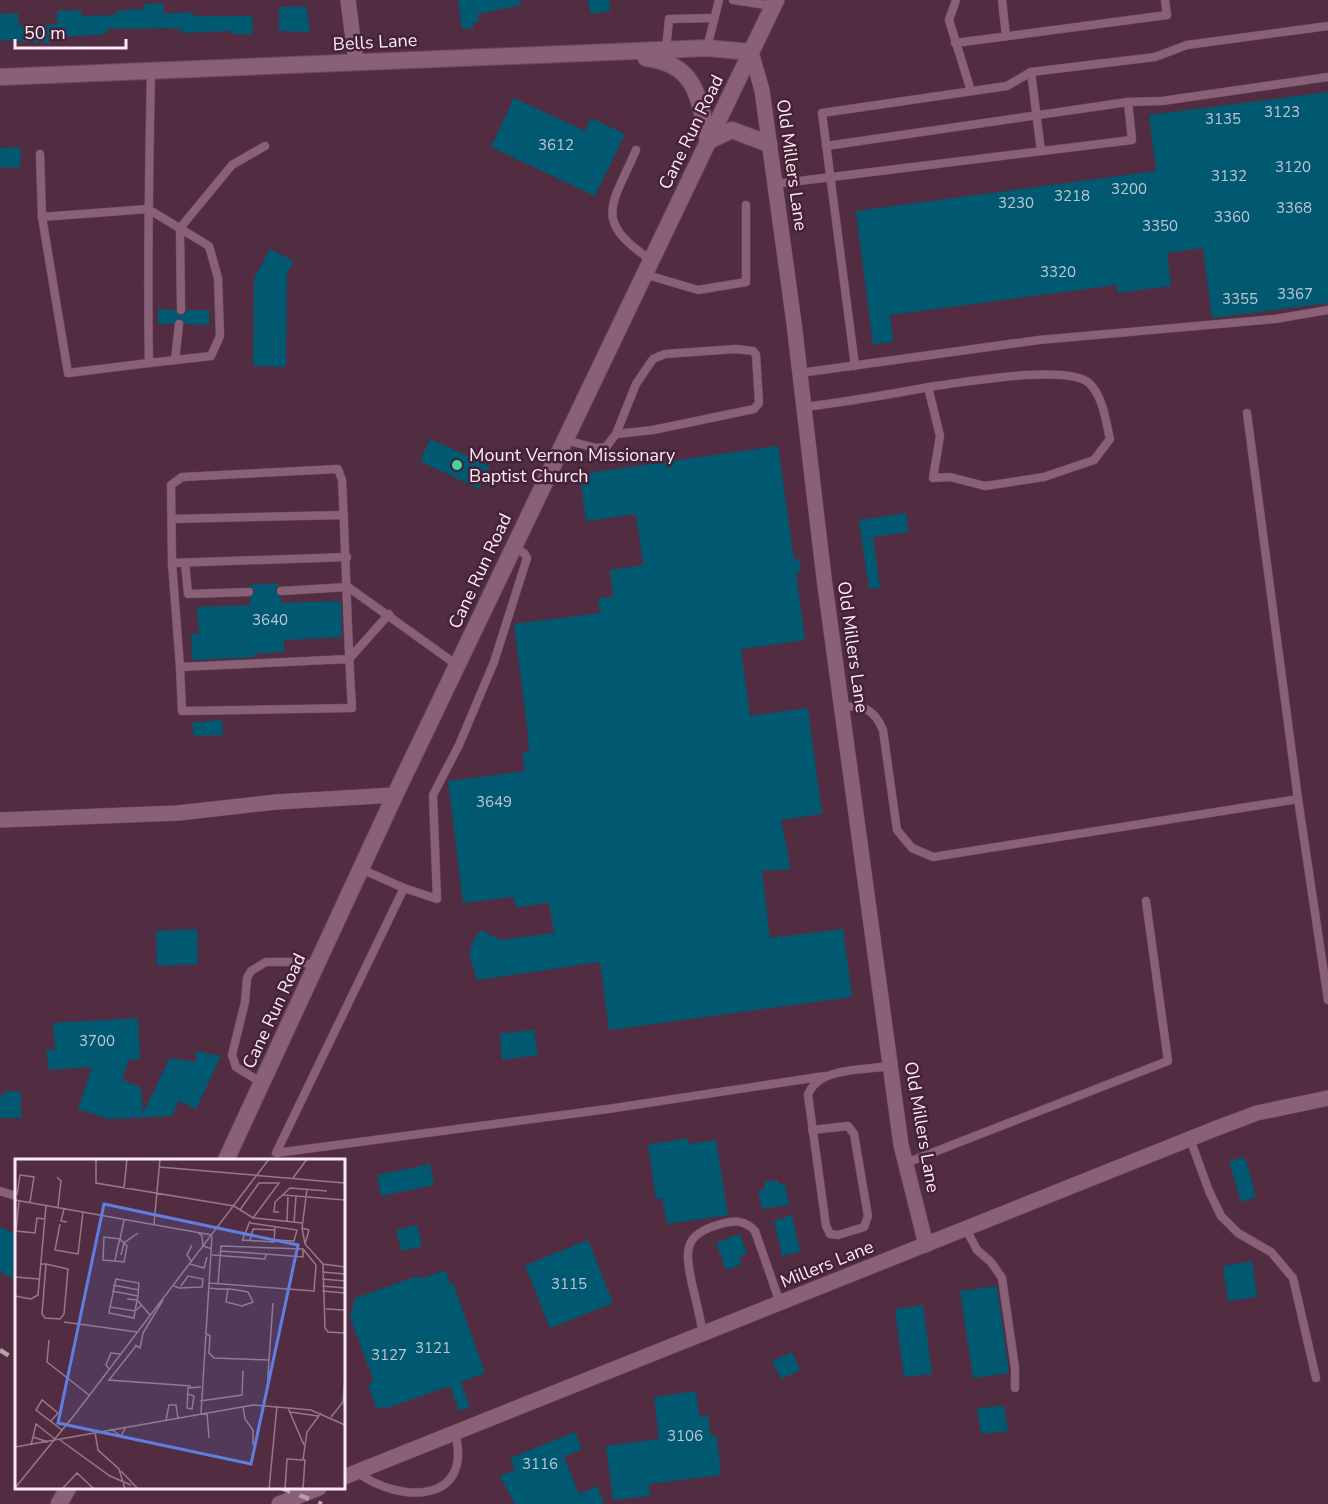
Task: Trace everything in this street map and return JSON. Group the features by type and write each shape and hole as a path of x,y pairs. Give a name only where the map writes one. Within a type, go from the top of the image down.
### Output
{"main road":[{"name":"Cane Run Road","path":"227,1159 395,795 774,3"},
{"name":"Bells Lane","path":"0,77 707,48 751,52"},
{"path":"604,52 664,60 685,74 698,93 708,141 732,130 769,144"},
{"path":"59,1504 67,1489"}],"street":[{"path":"348,0 356,62"},
{"name":"Old Millers Lane","path":"751,52 762,90 775,184 841,707 890,1066 906,1162 926,1245"},
{"path":"0,820 178,813 276,802 395,795"},
{"name":"Millers Lane","path":"350,1475 1190,1138 1257,1113 1328,1098"},
{"path":"279,1504 316,1489"}],"lane":[{"path":"707,48 719,0"},
{"path":"733,0 774,3"},
{"path":"956,0 948,20 971,91"},
{"path":"1002,0 1006,36"},
{"path":"955,43 1167,15 1164,0"},
{"path":"666,50 669,19 714,18"},
{"path":"855,366 822,113 1007,86 1031,72 1155,57 1186,45 1328,26"},
{"path":"149,363 148,209 151,71"},
{"path":"1031,72 1041,151"},
{"path":"826,146 1128,102 1162,100 1328,77"},
{"path":"775,184 1132,140 1128,102"},
{"path":"181,310 180,228 232,165 265,146"},
{"path":"636,150 612,206 611,218 617,233 647,267 698,290 746,282 746,205"},
{"path":"40,154 42,218 68,373 211,356 220,336 218,278 209,246 148,209 42,218"},
{"path":"800,373 1039,340 1275,320 1328,310"},
{"path":"175,360 179,324"},
{"path":"564,440 596,448 606,447 616,434 636,384 653,359 665,354 736,349 753,351 756,356 759,403 754,409 652,430 616,434"},
{"path":"803,407 874,399 928,387 1037,374 1081,378 1095,390 1110,439 1094,460 1044,477 985,486 950,477 933,478 940,436 928,387"},
{"path":"1247,413 1298,799 1328,1000"},
{"path":"338,469 342,480 344,515 352,708 182,711 172,563 171,485 182,477 338,469"},
{"path":"172,519 344,515"},
{"path":"361,869 404,888 437,899 433,795 459,745 494,662 527,558 524,553 513,547"},
{"path":"172,563 347,557"},
{"path":"185,563 188,594 249,592"},
{"path":"281,591 348,587 457,664"},
{"path":"180,667 349,659 389,614"},
{"path":"841,707 868,708 877,718 883,730 897,830 912,848 933,857 1298,799"},
{"path":"404,888 276,1153 608,1109 890,1066"},
{"path":"906,1162 1168,1061 1146,901"},
{"path":"262,1083 236,1067 232,1055 245,1002 247,978 251,970 266,962 303,962 316,967"},
{"path":"812,1130 848,1126 854,1134 868,1216 864,1227 838,1235 830,1234 826,1226 812,1130 808,1095 812,1084 825,1076"},
{"path":"1190,1138 1209,1191 1221,1216 1238,1233 1271,1252 1293,1278 1316,1378"},
{"path":"0,1191 15,1196"},
{"path":"703,1334 686,1255 690,1241 705,1228 734,1221 748,1224 755,1231 780,1304"},
{"path":"966,1229 977,1250 991,1262 1002,1278 1015,1368 1015,1388"},
{"path":"426,1501 434,1500 451,1488 459,1470 459,1452 455,1433"},
{"path":"350,1475 387,1498"}],"building":[{"path":"458,0 520,0 521,5 478,14 479,22 473,22 474,28 462,29"},
{"path":"588,0 609,0 610,11 590,14"},
{"path":"163,3 164,14 193,12 193,16 252,16 253,34 232,34 232,31 182,33 182,29 174,30 174,28 106,29 106,34 49,38 49,43 0,40 0,14 18,13 19,26 46,25 57,24 57,11 81,10 82,16 115,15 115,11 144,9 144,4"},
{"path":"306,6 310,32 279,31 279,7"},
{"path":"1328,92 1328,303 1212,318 1203,248 1167,253 1171,286 1118,293 1117,285 890,315 893,342 873,344 856,211 1156,171 1149,115"},
{"path":"514,98 585,131 591,118 625,134 595,196 491,147"},
{"path":"20,147 21,167 0,168 0,148"},
{"path":"270,249 294,261 287,273 286,367 253,366 254,279"},
{"path":"158,309 175,310 180,316 187,310 209,310 209,325 185,324 179,318 173,324 158,324"},
{"name":"Mount Vernon Missionary Baptist Church","path":"430,439 490,466 479,489 420,461"},
{"path":"778,446 794,559 799,559 801,572 796,573 805,640 741,649 750,716 808,708 822,814 781,820 791,869 762,871 770,938 843,929 852,997 609,1030 600,962 477,980 469,953 474,939 481,930 501,940 554,933 549,903 516,907 513,897 463,903 448,781 525,771 522,753 529,752 514,624 600,613 598,598 613,597 610,570 643,565 636,514 586,521 581,484 587,473"},
{"path":"906,513 909,532 873,537 880,588 869,589 859,520"},
{"path":"280,583 275,591 281,597 281,603 341,601 342,637 284,640 284,652 254,654 255,657 192,660 191,634 199,634 197,607 250,605 250,598 255,591 249,585"},
{"path":"222,720 223,735 194,736 192,723"},
{"path":"197,929 198,964 157,966 156,931"},
{"path":"138,1018 140,1059 129,1060 122,1080 141,1087 143,1113 170,1058 196,1062 196,1051 221,1056 196,1109 179,1101 172,1116 108,1119 78,1109 92,1067 49,1070 46,1050 55,1050 53,1023"},
{"path":"534,1030 538,1055 502,1060 500,1034"},
{"path":"5,1091 21,1092 21,1118 0,1118 0,1095 4,1095"},
{"path":"688,1138 689,1144 716,1140 728,1215 667,1224 662,1198 656,1199 648,1145"},
{"path":"1245,1157 1256,1197 1241,1202 1229,1161"},
{"path":"430,1164 434,1185 381,1196 377,1175"},
{"path":"778,1180 779,1185 785,1184 789,1205 762,1209 758,1191 765,1189 764,1182"},
{"path":"792,1215 800,1252 782,1256 774,1221"},
{"path":"417,1225 422,1246 402,1251 396,1230"},
{"path":"0,1227 15,1234 15,1280 0,1272"},
{"path":"740,1234 747,1254 739,1257 742,1264 726,1270 716,1243"},
{"path":"588,1240 613,1303 550,1328 525,1265"},
{"path":"1252,1261 1257,1297 1228,1301 1223,1266"},
{"path":"445,1270 450,1284 453,1283 485,1373 461,1382 470,1407 459,1411 450,1386 384,1409 383,1407 377,1409 368,1384 374,1382 350,1317 355,1298 418,1276 419,1279"},
{"path":"997,1286 1009,1373 973,1378 960,1291"},
{"path":"923,1305 932,1374 904,1377 895,1309"},
{"path":"792,1352 800,1370 781,1379 772,1361"},
{"path":"696,1391 699,1416 708,1415 711,1437 717,1436 721,1475 649,1484 650,1496 613,1500 606,1446 659,1439 654,1397"},
{"path":"1004,1406 1008,1431 981,1434 977,1408"},
{"path":"575,1432 582,1449 564,1457 579,1494 597,1486 604,1504 515,1504 500,1476 515,1470 510,1458"}],"railway":[{"path":"0,1350 15,1359"},
{"path":"284,1489 322,1504"}],"place":[{"name":"Mount Vernon Missionary Baptist Church","path":"457,465"}]}
